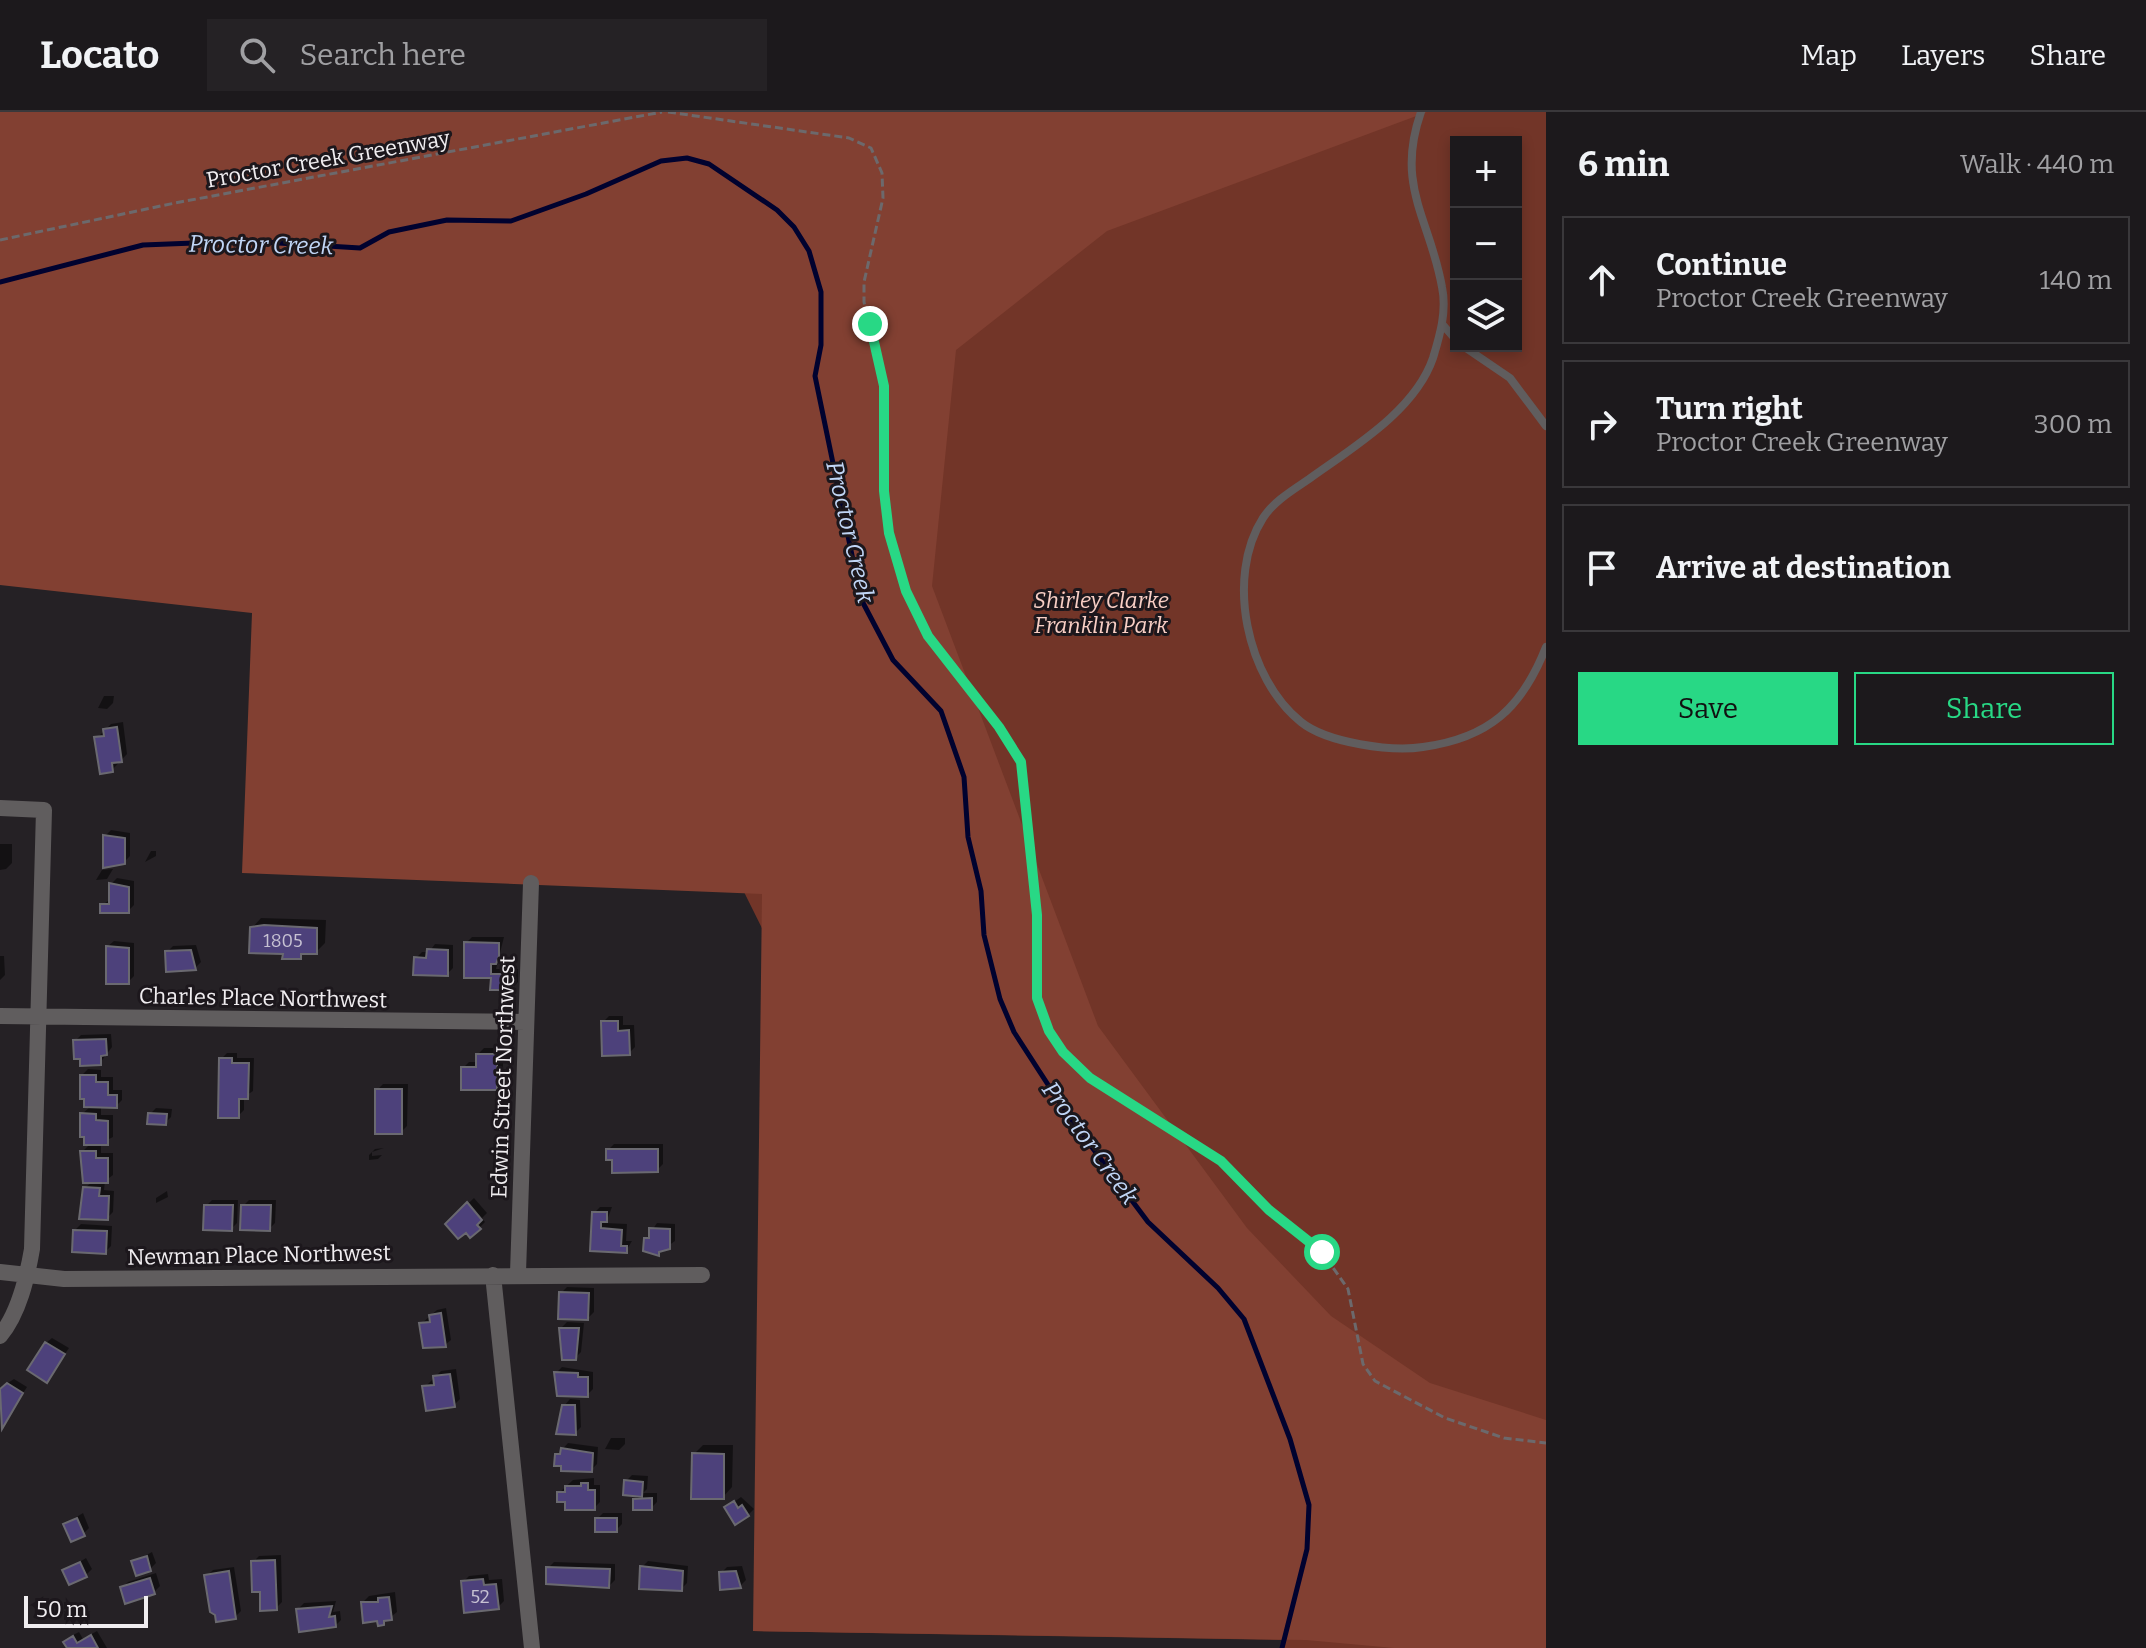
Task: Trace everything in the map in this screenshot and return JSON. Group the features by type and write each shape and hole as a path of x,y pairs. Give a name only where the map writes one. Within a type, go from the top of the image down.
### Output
{"street":[{"path":"0,808 44,810 32,1249 27,1274 9,1325 0,1336"},
{"name":"Edwin Street Northwest","path":"518,1273 531,883"},
{"name":"Charles Place Northwest","path":"0,1016 526,1022"},
{"name":"Newman Place Northwest","path":"0,1272 64,1279 518,1273 702,1275"},
{"path":"493,1275 532,1648"}],"lane":[{"path":"1421,112 1411,141 1411,174 1418,215 1443,288 1443,325 1431,362 1416,388 1388,419 1277,501 1263,519 1246,572 1246,614 1253,648 1277,695 1302,723 1333,737 1406,750 1480,734 1520,698 1546,647"},
{"path":"1443,325 1450,333"},
{"path":"1472,352 1510,378 1546,426"}],"path":[{"name":"Proctor Creek Greenway","path":"0,240 190,200 662,112"},
{"path":"668,112 849,138 871,148 882,173 883,198 864,282 864,302 884,386 884,491 889,533 906,591 928,636 999,727 1021,762 1037,915 1037,998 1056,1041 1090,1078 1221,1161 1269,1210 1322,1252 1348,1289 1363,1364 1375,1381 1445,1418 1504,1438 1546,1443"}],"green space":[{"name":"Shirley Clarke Franklin Park","path":"357,112 1546,112 1546,1648 1283,1648 1284,1640 753,1631 933,1273"}],"shaded area":[{"path":"0,112 1427,112 1107,231 956,350 932,586 1098,1026 1247,1228 1331,1316 1430,1383 1546,1420 1546,1648 1394,1648 1306,1640 753,1631 762,894 242,873 252,613 0,585"}],"building":[{"path":"117,727 122,762 112,763 113,772 100,774 94,737 104,736 103,729"},
{"path":"103,835 125,838 125,864 103,868"},
{"path":"109,883 129,887 129,913 100,913 100,904 109,904"},
{"path":"250,927 317,928 317,954 301,954 301,959 282,959 283,954 249,953"},
{"path":"464,942 499,943 499,956 496,964 491,964 491,974 513,974 513,990 490,990 491,978 464,978"},
{"path":"106,946 129,948 129,984 106,984"},
{"path":"427,949 448,950 448,976 413,975 414,957 426,958"},
{"path":"191,950 196,970 166,972 165,951"},
{"path":"601,1021 618,1021 618,1031 629,1030 630,1055 602,1056"},
{"path":"106,1039 107,1055 101,1056 101,1065 80,1066 80,1059 74,1059 73,1040"},
{"path":"476,1054 497,1054 497,1090 461,1090 461,1067 476,1067"},
{"path":"219,1058 232,1058 232,1063 249,1063 248,1099 239,1099 239,1118 218,1118"},
{"path":"80,1075 96,1075 96,1082 108,1082 108,1095 117,1095 117,1108 84,1107 84,1099 80,1099"},
{"path":"375,1089 402,1089 402,1134 375,1134"},
{"path":"80,1113 96,1114 96,1120 108,1121 108,1145 84,1145 84,1137 80,1137"},
{"path":"148,1113 167,1114 166,1125 147,1124"},
{"path":"606,1149 658,1149 658,1172 612,1173 612,1160 606,1160"},
{"path":"80,1151 96,1151 96,1158 108,1158 108,1183 83,1183"},
{"path":"83,1187 100,1188 99,1196 109,1196 108,1220 79,1219"},
{"path":"467,1202 482,1220 477,1225 481,1229 470,1238 466,1233 458,1239 445,1224"},
{"path":"204,1205 233,1205 232,1231 203,1230"},
{"path":"241,1205 271,1205 270,1231 240,1230"},
{"path":"592,1212 607,1212 607,1222 601,1222 601,1228 622,1230 621,1246 627,1246 627,1253 590,1251"},
{"path":"649,1228 670,1229 670,1249 659,1252 659,1256 643,1251 644,1238 649,1238"},
{"path":"73,1230 107,1231 106,1254 72,1252"},
{"path":"559,1292 589,1293 588,1320 558,1319"},
{"path":"441,1313 446,1347 423,1348 419,1323 430,1322 429,1315"},
{"path":"559,1328 579,1328 576,1360 562,1360"},
{"path":"45,1342 65,1354 47,1383 27,1370"},
{"path":"554,1372 578,1373 578,1377 588,1377 588,1397 557,1396"},
{"path":"450,1374 455,1407 426,1411 422,1386 434,1385 433,1376"},
{"path":"7,1383 23,1393 2,1429 0,1389"},
{"path":"562,1405 575,1405 576,1435 556,1434"},
{"path":"561,1448 593,1453 592,1472 561,1471 561,1466 554,1466 555,1454 560,1454"},
{"path":"692,1453 724,1454 724,1499 691,1499"},
{"path":"624,1480 643,1482 642,1497 623,1495"},
{"path":"581,1483 588,1483 588,1490 595,1490 595,1510 565,1510 565,1502 557,1502 557,1492 565,1492 565,1486 581,1486"},
{"path":"652,1498 652,1510 633,1510 633,1499"},
{"path":"734,1501 738,1508 742,1505 749,1516 735,1525 724,1507"},
{"path":"77,1518 85,1536 71,1542 63,1524"},
{"path":"595,1518 617,1518 617,1532 595,1532"},
{"path":"147,1556 151,1571 136,1576 131,1561"},
{"path":"275,1560 277,1610 260,1611 260,1592 252,1592 251,1561"},
{"path":"80,1562 87,1577 69,1585 62,1570"},
{"path":"640,1566 683,1571 682,1591 639,1589"},
{"path":"546,1567 610,1569 609,1588 546,1584"},
{"path":"229,1571 236,1619 216,1622 215,1615 210,1612 204,1575"},
{"path":"736,1571 741,1588 720,1590 719,1572"},
{"path":"150,1578 155,1594 125,1604 120,1587"},
{"path":"483,1579 484,1585 496,1584 499,1609 464,1613 461,1581"},
{"path":"389,1597 392,1620 378,1626 377,1621 363,1623 361,1602 378,1602 378,1598"},
{"path":"332,1606 329,1617 335,1616 336,1627 299,1632 296,1609"},
{"path":"91,1635 98,1648 67,1648 63,1642 73,1636 77,1643"}],"waterway":[{"name":"Proctor Creek","path":"0,282 143,245 245,241 360,248 389,232 447,220 511,221 586,194 661,161 687,158 709,164 777,210 794,227 809,251 821,292 821,345 815,376 861,599 893,660 941,711 964,777 968,837 981,891 984,935 1000,999 1014,1032 1067,1114 1148,1222 1218,1288 1244,1319 1290,1439 1309,1505 1307,1549 1282,1648"}],"route":[{"path":"870,324 884,386 884,491 889,533 906,591 928,636 956,676 999,727 1021,762 1027,795 1037,915 1037,998 1049,1031 1063,1052 1090,1078 1221,1161 1269,1210 1322,1252"}]}
